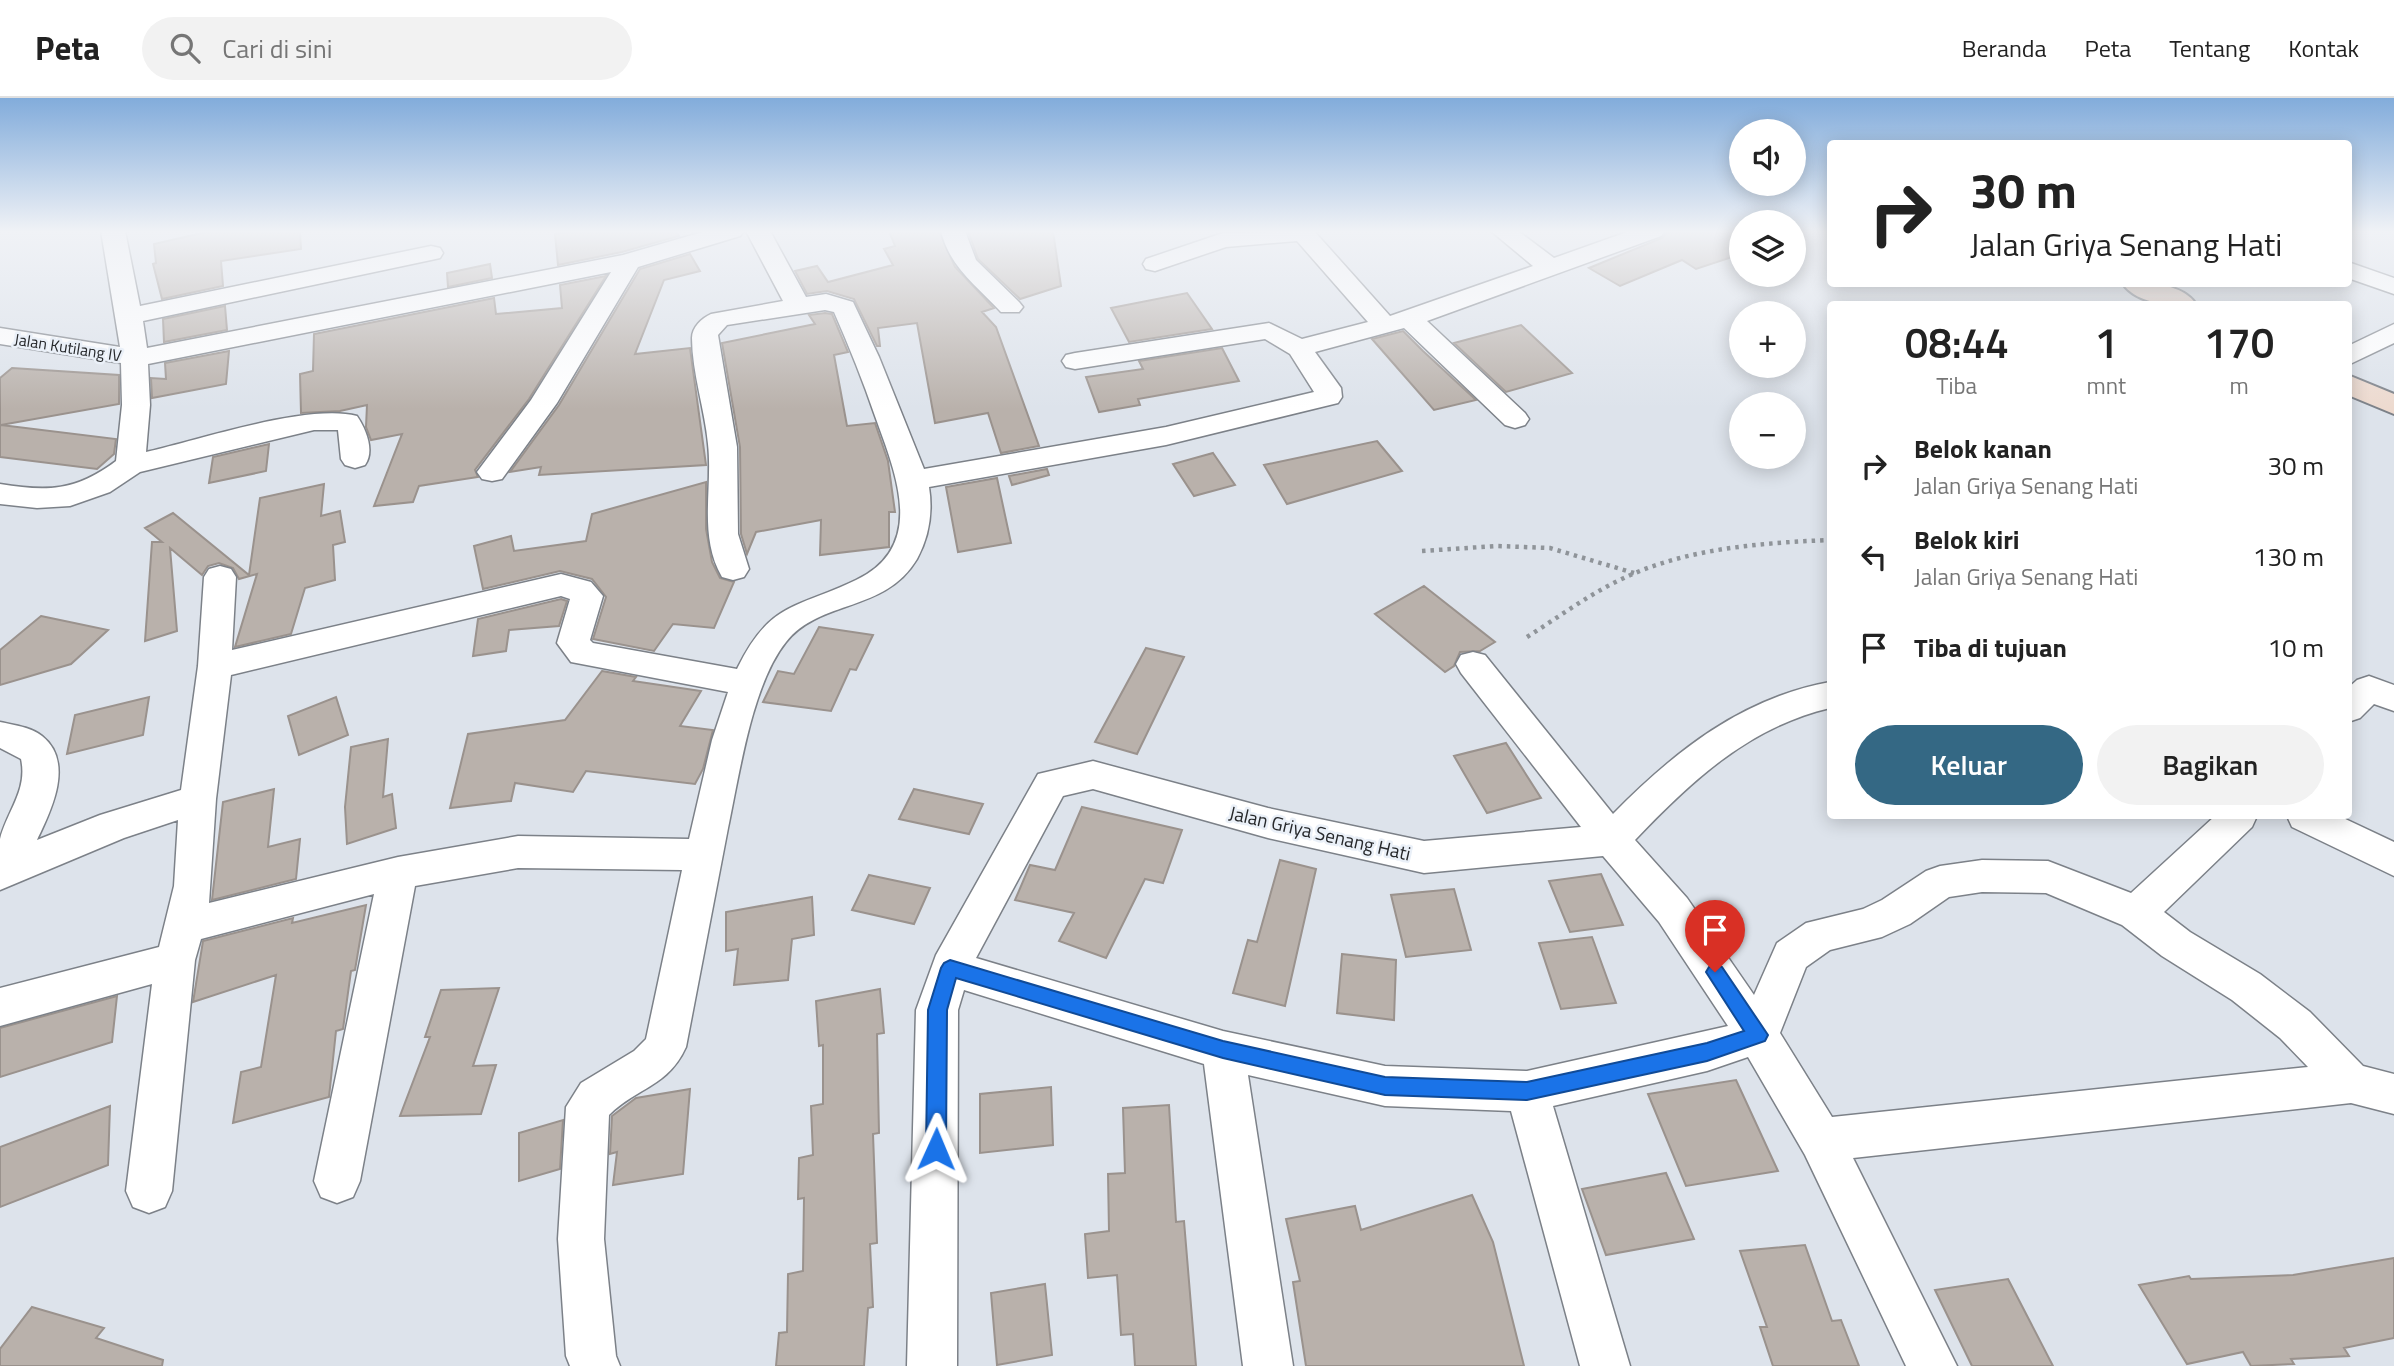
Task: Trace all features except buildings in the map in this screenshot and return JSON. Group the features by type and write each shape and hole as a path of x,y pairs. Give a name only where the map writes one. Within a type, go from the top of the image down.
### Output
{"street":[{"path":"126,290 137,358 138,424 130,465"},
{"path":"131,316 236,290"},
{"path":"437,290 438,298"},
{"path":"137,358 479,290"},
{"path":"492,472 543,403 613,290"},
{"path":"790,290 798,306"},
{"path":"995,290 1010,307"},
{"path":"1363,290 1397,322 1476,379 1515,419"},
{"path":"1299,348 1397,322 1488,290"},
{"path":"2151,290 2175,301"},
{"path":"595,1366 591,1356 581,1239 588,1107 605,1088 646,1067 665,1047 704,855 747,683 758,658 785,621 859,593 883,579 898,566 912,532 915,490 882,395 844,307 826,302 720,318 711,324 705,335 723,447 723,534 733,569"},
{"path":"912,481 1166,436 1328,397 1327,388 1299,348 1269,331 1075,361"},
{"path":"2352,355 2394,332"},
{"name":"Jalan Kutilang IV","path":"0,336 137,358"},
{"path":"2352,386 2394,405"},
{"path":"0,494 60,498 87,494 105,485 130,465 333,419 347,422 352,430 355,459"},
{"path":"149,1191 180,944 193,886 198,799 215,666 220,577"},
{"path":"215,666 561,585 580,590 587,596 573,643 583,653 747,683"},
{"path":"1473,664 1612,840 1673,910 1758,1035 1821,1140 1932,1366"},
{"path":"2352,705 2369,689 2394,698"},
{"path":"1612,840 1674,778 1734,733 1787,706 1827,696"},
{"path":"0,735 21,741 36,751 43,770 36,801 1,872"},
{"name":"Jalan Griya Senang Hati","path":"932,1366 937,1010 950,968 1051,785 1069,778 1093,775 1268,823 1424,858 1612,840"},
{"path":"1,872 113,827 198,799"},
{"path":"2136,913 2236,819"},
{"path":"2311,819 2394,860"},
{"path":"0,1007 180,944 272,902 398,873 518,852 704,855"},
{"path":"337,1181 398,873"},
{"path":"950,968 1223,1050 1385,1086 1527,1091 1707,1052 1758,1035 1791,956 1819,934 1868,925 1896,912 1940,882 1982,876 2048,877 2136,913 2176,944 2246,987 2295,1026 2351,1083"},
{"path":"1223,1050 1268,1366"},
{"path":"1821,1140 2351,1083 2394,1094"},
{"path":"1527,1091 1605,1366"}],"path":[{"path":"1527,637 1600,590 1634,573 1714,550 1827,540"},
{"path":"1422,551 1497,546 1550,548 1634,573"}],"route":[{"path":"936,1149 937,1010 950,968 1223,1050 1304,1070 1385,1086 1527,1091 1707,1052 1758,1035 1715,972"}]}
